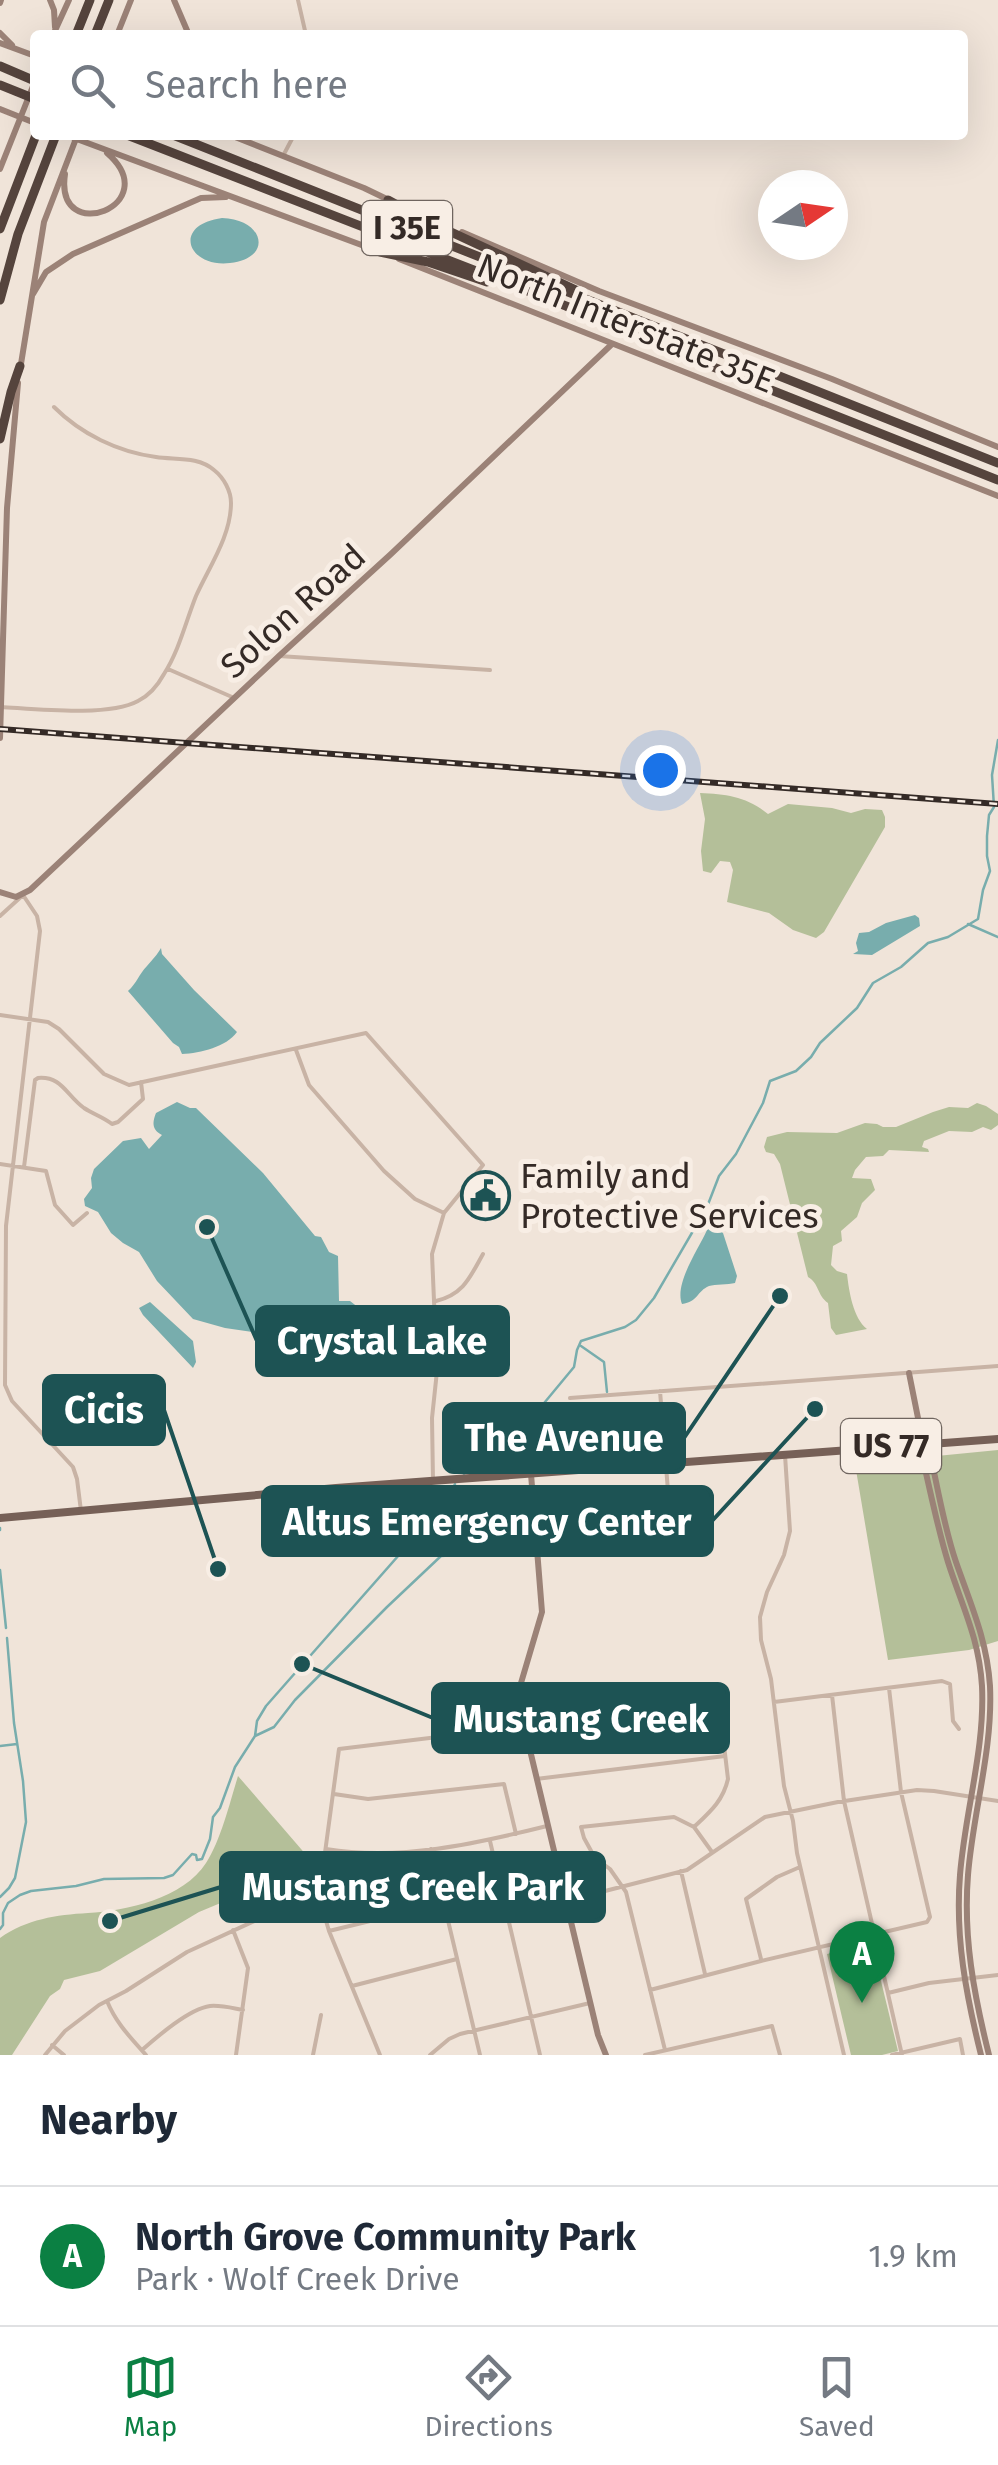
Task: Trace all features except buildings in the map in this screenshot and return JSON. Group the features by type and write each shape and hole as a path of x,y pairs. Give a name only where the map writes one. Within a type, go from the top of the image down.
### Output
{"highway":[{"path":"78,30 90,0"},
{"path":"97,30 109,0"},
{"path":"0,66 30,79"},
{"path":"4,86 30,97"},
{"path":"0,230 34,140"},
{"path":"0,300 18,234 54,140"},
{"name":"I 35E","path":"140,140 998,480"},
{"name":"I 35E","path":"185,140 998,463"},
{"path":"388,200 642,322"},
{"path":"380,252 446,267 551,306 566,306"},
{"path":"0,438 20,366"}],"main road":[{"name":"US 77","path":"0,1518 998,1438"}],"street":[{"path":"50,0 56,18 54,30"},
{"path":"55,30 69,0"},
{"path":"119,30 131,0"},
{"path":"174,0 188,30"},
{"path":"298,0 305,30"},
{"path":"0,33 20,50"},
{"path":"0,43 30,54"},
{"path":"0,169 30,93"},
{"path":"0,109 30,121"},
{"path":"0,738 8,499 20,366 44,222 76,140"},
{"name":"North Interstate 35E","path":"79,140 380,252 998,496"},
{"name":"North Interstate 35E","path":"242,140 599,290 998,447"},
{"path":"247,140 252,144"},
{"path":"283,156 291,140"},
{"path":"66,164 64,188 69,203 86,214 104,212 119,201 124,187 119,167 102,149"},
{"path":"30,299 46,272 73,254 201,198 237,198"},
{"name":"Solon Road","path":"22,895 611,345"},
{"path":"1,708 108,710 137,702 149,694 168,669 223,540 231,505 228,489 214,470 204,464 117,447 88,433 54,407"},
{"path":"279,656 490,670"},
{"path":"168,669 234,698"},
{"path":"0,892 22,895"},
{"path":"0,916 22,895"},
{"path":"22,895 40,925 6,1226 5,1385 12,1402 73,1468 81,1512"},
{"path":"0,1015 48,1022 104,1074 129,1085 366,1033 483,1165 444,1214 432,1254 436,1481"},
{"path":"296,1048 309,1085 384,1171 415,1199 444,1214"},
{"path":"24,1167 35,1080 54,1080 86,1110 112,1124 144,1099 140,1082"},
{"path":"0,1164 46,1171 55,1206 73,1225 87,1212"},
{"path":"434,1302 454,1296 483,1254"},
{"path":"570,1398 998,1366"},
{"path":"908,1373 923,1443 988,1663 990,1723 975,1797 967,1901 968,1977 982,2055"},
{"path":"660,1390 672,1541"},
{"path":"785,1455 790,1532 760,1617 761,1640 772,1679 784,1786 800,1867 844,2055"},
{"path":"532,1474 542,1604 519,1704 590,2003 609,2055"},
{"path":"774,1702 942,1681 950,1684 953,1721 959,1729"},
{"path":"650,1990 926,1922 930,1917 901,1792 889,1688"},
{"path":"832,1694 844,1801 902,2054"},
{"path":"380,2055 319,1898 340,1749 719,1703 728,1779 720,1802 694,1827"},
{"path":"536,1779 725,1756"},
{"path":"334,1794 368,1799 504,1784 516,1834"},
{"path":"566,1900 681,1872 758,1820 790,1811 934,1790 998,1801"},
{"path":"664,2050 624,1886 595,1858 581,1827 674,1818 694,1827 712,1852"},
{"path":"326,1848 376,1854 432,1849 490,1841 547,1826"},
{"path":"490,1841 540,2055"},
{"path":"432,1849 480,2055"},
{"path":"761,1961 746,1899 785,1872 800,1867"},
{"path":"681,1872 705,1975"},
{"path":"45,2055 79,2020 187,1952 296,1902 319,1898"},
{"path":"329,1931 444,1903"},
{"path":"233,1930 248,1968 236,2055"},
{"path":"352,1986 457,1959"},
{"path":"888,1992 998,1975"},
{"path":"968,1977 989,2055"},
{"path":"107,2001 114,2018 144,2053 163,2033 206,2006 243,2010"},
{"path":"430,2055 449,2039 474,2030 590,2003"},
{"path":"313,2055 321,2015"},
{"path":"646,2055 772,2026 780,2055"},
{"path":"892,2055 960,2039 964,2055"},
{"path":"52,2045 64,2055"}],"green space":[{"path":"700,793 736,798 768,814 788,804 851,813 882,810 885,827 824,932 816,938 793,930 769,913 727,902 733,870 730,862 720,861 711,873 703,871 705,819"},
{"path":"977,1103 998,1114 998,1125 991,1130 983,1127 972,1132 949,1131 924,1141 922,1147 929,1152 889,1150 883,1156 866,1157 855,1170 852,1178 871,1179 875,1190 862,1203 857,1217 841,1231 842,1241 833,1246 831,1265 847,1274 855,1311 867,1329 836,1335 831,1328 828,1303 808,1277 780,1164 764,1147 767,1137 787,1132 837,1133 865,1123 896,1127 949,1107 968,1108"},
{"path":"998,1450 998,1641 969,1650 888,1660 855,1464"},
{"path":"238,1776 314,1864 199,1912 100,1971 64,1980 12,2055 0,2055 0,1938 42,1919 136,1906 184,1885 211,1854"},
{"path":"872,1944 898,2051 851,2055 827,1954"}],"water":[{"path":"222,218 236,220 255,231 258,247 253,254 244,260 216,263 196,253 191,237 196,229"},
{"path":"915,915 920,926 872,955 853,954 858,951 859,933"},
{"path":"161,948 194,990 237,1032 226,1042 205,1051 182,1054 128,991"},
{"path":"177,1102 196,1108 263,1173 315,1236 321,1237 329,1252 338,1256 339,1301 350,1301 359,1308 367,1351 359,1363 331,1359 301,1344 193,1319 157,1281 139,1252 111,1233 98,1212 85,1206 94,1169 123,1141 141,1138 149,1149 162,1135 154,1126 156,1113"},
{"path":"712,1226 723,1233 737,1276 735,1283 709,1286 682,1304 684,1277"},
{"path":"150,1302 193,1341 193,1368 143,1315 139,1308"}],"waterway":[{"path":"464,1474 500,1437 540,1408 574,1367 581,1341 625,1327 654,1298 707,1207 719,1176 736,1154 770,1081 796,1071 811,1057 820,1043 857,1008 873,983 901,967 928,943 948,937 978,919 990,871 987,836 994,807 992,775 998,740"},
{"path":"968,924 998,937"},
{"path":"581,1346 604,1362 607,1392"},
{"path":"0,1929 8,1903 31,1891 104,1879 164,1878 173,1875 192,1854 197,1860 202,1859 213,1817 266,1706 443,1505 455,1484"},
{"path":"255,1736 274,1727 295,1700 441,1556 524,1551"},
{"path":"0,1570 6,1628"},
{"path":"0,1897 15,1878 26,1822 7,1638"},
{"path":"0,1746 17,1744"}],"railway":[{"path":"0,729 998,804"}],"place":[{"name":"Family and Protective Services","path":"485,1196"},
{"name":"Crystal Lake","path":"207,1227"},
{"name":"The Avenue","path":"780,1296"},
{"name":"Altus Emergency Center","path":"815,1409"},
{"name":"Cicis","path":"218,1569"},
{"name":"Mustang Creek","path":"302,1664"},
{"name":"Mustang Creek Park","path":"110,1921"},
{"name":"North Grove Community Park","path":"862,2003"}]}
